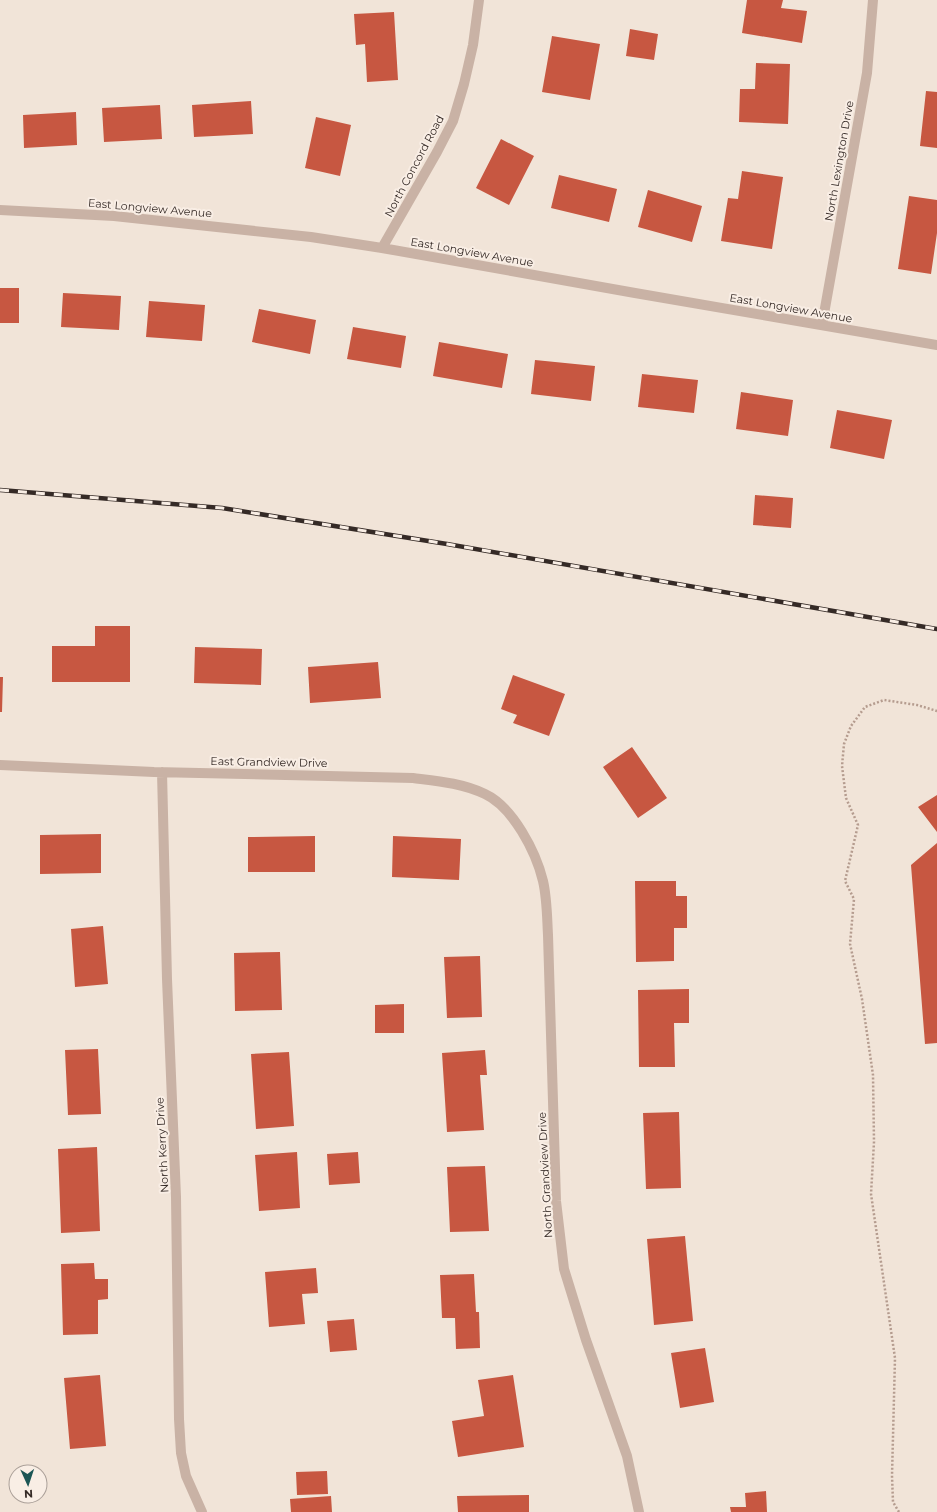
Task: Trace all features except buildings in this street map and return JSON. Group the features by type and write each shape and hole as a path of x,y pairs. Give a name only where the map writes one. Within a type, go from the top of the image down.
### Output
{"street":[{"name":"North Concord Road","path":"382,248 453,121 464,84 473,45 478,0"},
{"name":"North Lexington Drive","path":"822,325 867,73 873,0"},
{"name":"East Longview Avenue","path":"0,210 114,216 310,237 382,248 937,345"},
{"name":"East Grandview Drive","path":"0,765 162,772 406,778 451,783 473,788 487,795 509,814 520,830"},
{"name":"North Kerry Drive","path":"162,772 167,979 176,1203 179,1418 181,1453 186,1476 202,1512"},
{"name":"North Grandview Drive","path":"520,830 532,851 539,868 543,881 546,906 556,1201 564,1269 586,1340 627,1456 639,1512"}],"path":[{"path":"899,1512 893,1502 892,1476 895,1358 872,1194 874,1142 873,1075 862,998 850,944 854,899 845,881 858,825 846,798 842,766 844,744 851,726 864,707 884,700 916,705 937,711"}],"railway":[{"path":"0,490 222,508 447,544 937,629"}]}
